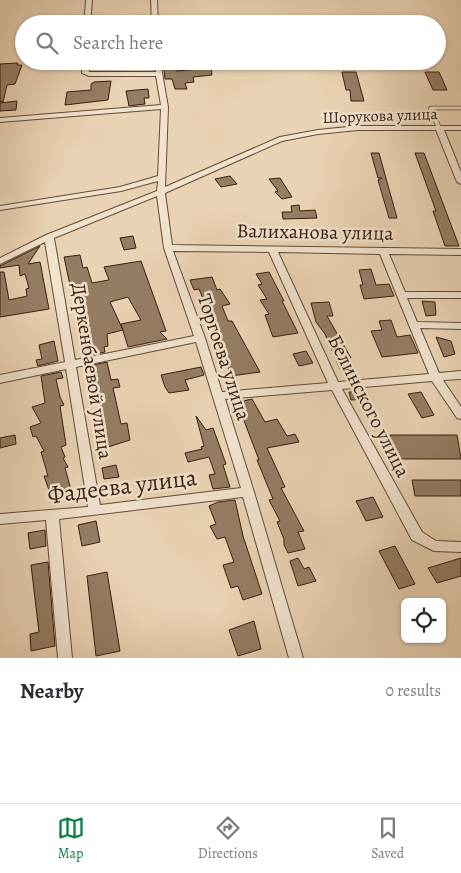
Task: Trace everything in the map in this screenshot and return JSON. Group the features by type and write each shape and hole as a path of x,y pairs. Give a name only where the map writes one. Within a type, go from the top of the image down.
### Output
{"street":[{"path":"88,15 89,0"},
{"path":"154,0 155,15"},
{"path":"86,70 89,74 158,74"},
{"name":"Торгоева улица","path":"158,70 165,107 161,192 168,248 200,338 248,492 296,658"},
{"path":"0,120 165,107"},
{"name":"Шорукова улица","path":"161,192 280,139 318,132 358,128 461,128"},
{"path":"439,128 461,182"},
{"path":"0,208 121,189 161,178"},
{"path":"0,261 50,237 161,192"},
{"name":"Деркенбаевой улица","path":"50,237 95,511"},
{"name":"Валиханова улица","path":"168,248 461,252"},
{"name":"Белинского улица","path":"272,249 335,386 417,536 434,546 461,547"},
{"path":"383,251 435,377 461,415"},
{"path":"401,294 461,295"},
{"path":"414,326 461,326"},
{"path":"0,379 200,338"},
{"path":"218,396 461,375"},
{"name":"Фадеева улица","path":"0,519 52,516 248,492"},
{"path":"52,516 66,658"}],"lane":[{"path":"439,128 432,108 461,108"}],"building":[{"path":"15,63 15,70 20,70 15,84 7,85 3,102 0,102 0,64"},
{"path":"164,70 211,70 212,75 193,77 194,82 185,83 187,89 175,89 172,79 165,79"},
{"path":"342,72 356,72 364,101 351,101 350,90 346,90"},
{"path":"425,72 439,72 447,90 433,90"},
{"path":"111,81 108,100 65,105 67,92 91,90 91,84 94,82"},
{"path":"148,89 149,98 144,98 145,104 129,106 126,91"},
{"path":"17,101 16,110 0,111 0,103"},
{"path":"371,153 379,153 397,218 389,218 378,180 382,178 378,178"},
{"path":"415,153 424,153 459,246 445,246 433,211 436,211"},
{"path":"230,176 237,184 221,187 215,179"},
{"path":"280,178 292,197 282,199 275,192 278,191 269,179"},
{"path":"299,205 300,211 315,210 317,218 283,219 282,212 292,212 291,206"},
{"path":"133,236 136,248 124,250 120,238"},
{"path":"40,246 28,264 40,262 49,309 0,317 0,272 4,272 9,300 27,296 26,289 29,288 25,274 20,276 19,265 0,268 0,266"},
{"path":"80,255 83,268 87,267 92,283 109,280 104,267 141,261 166,331 160,332 167,339 128,347 123,330 107,334 108,346 104,347 105,352 92,355 82,336 84,336 79,320 81,319 74,304 64,257","holes":["128,297 141,320 121,324 122,329 110,302"]},
{"path":"371,269 376,285 389,284 394,296 364,299 360,285 363,285 359,270"},
{"path":"269,272 298,333 273,337 265,315 269,314 260,300 267,299 258,285 262,284 256,274"},
{"path":"212,277 217,290 220,289 230,304 222,306 228,321 232,321 260,372 231,376 199,289 194,290 190,280"},
{"path":"422,301 435,302 436,315 426,316"},
{"path":"329,302 333,316 327,316 351,358 349,358 354,367 340,369 325,334 316,322 311,303"},
{"path":"391,320 397,337 410,335 418,353 382,357 371,331 382,330 379,321"},
{"path":"436,337 451,341 455,354 444,357"},
{"path":"54,341 58,361 38,366 36,360 42,359 39,345"},
{"path":"306,351 313,363 299,366 293,354"},
{"path":"107,362 111,380 118,379 120,387 113,388 121,424 127,423 130,440 108,447 93,365"},
{"path":"201,367 204,375 185,380 189,390 169,393 161,375"},
{"path":"61,372 63,378 56,379 64,405 60,406 66,445 61,447 65,457 63,458 68,467 65,468 72,493 52,499 44,476 48,476 41,452 44,451 36,436 33,437 30,427 41,423 32,407 45,403 41,376"},
{"path":"366,391 368,399 351,400 349,392"},
{"path":"421,392 434,415 422,418 408,394"},
{"path":"252,399 265,422 277,419 287,436 295,434 299,442 267,448 285,487 281,488 304,531 298,532 305,549 288,553 284,545 284,539 277,522 280,521 269,500 273,499 257,460 259,460 243,418 246,417 239,402"},
{"path":"196,416 206,430 213,428 226,464 223,465 230,487 213,489 209,475 215,474 209,457 188,462 185,453 202,449 201,447 204,446"},
{"path":"15,435 16,444 0,448 0,438"},
{"path":"390,435 457,435 461,459 395,459"},
{"path":"116,465 119,477 104,479 102,468"},
{"path":"412,480 461,480 461,496 415,496"},
{"path":"373,497 383,517 366,521 356,501"},
{"path":"235,500 243,536 262,594 243,600 238,586 231,588 223,565 234,562 225,537 217,539 210,526 216,524 209,506 218,502"},
{"path":"96,521 100,542 82,546 78,525"},
{"path":"45,530 46,546 30,549 28,533"},
{"path":"395,546 415,584 399,589 379,551"},
{"path":"298,558 304,569 309,567 316,581 298,586 290,561"},
{"path":"461,558 461,576 437,583 428,568"},
{"path":"48,562 55,646 31,651 30,634 39,632 31,565"},
{"path":"107,572 120,651 96,656 87,576"},
{"path":"254,621 261,649 238,656 229,630"}]}
